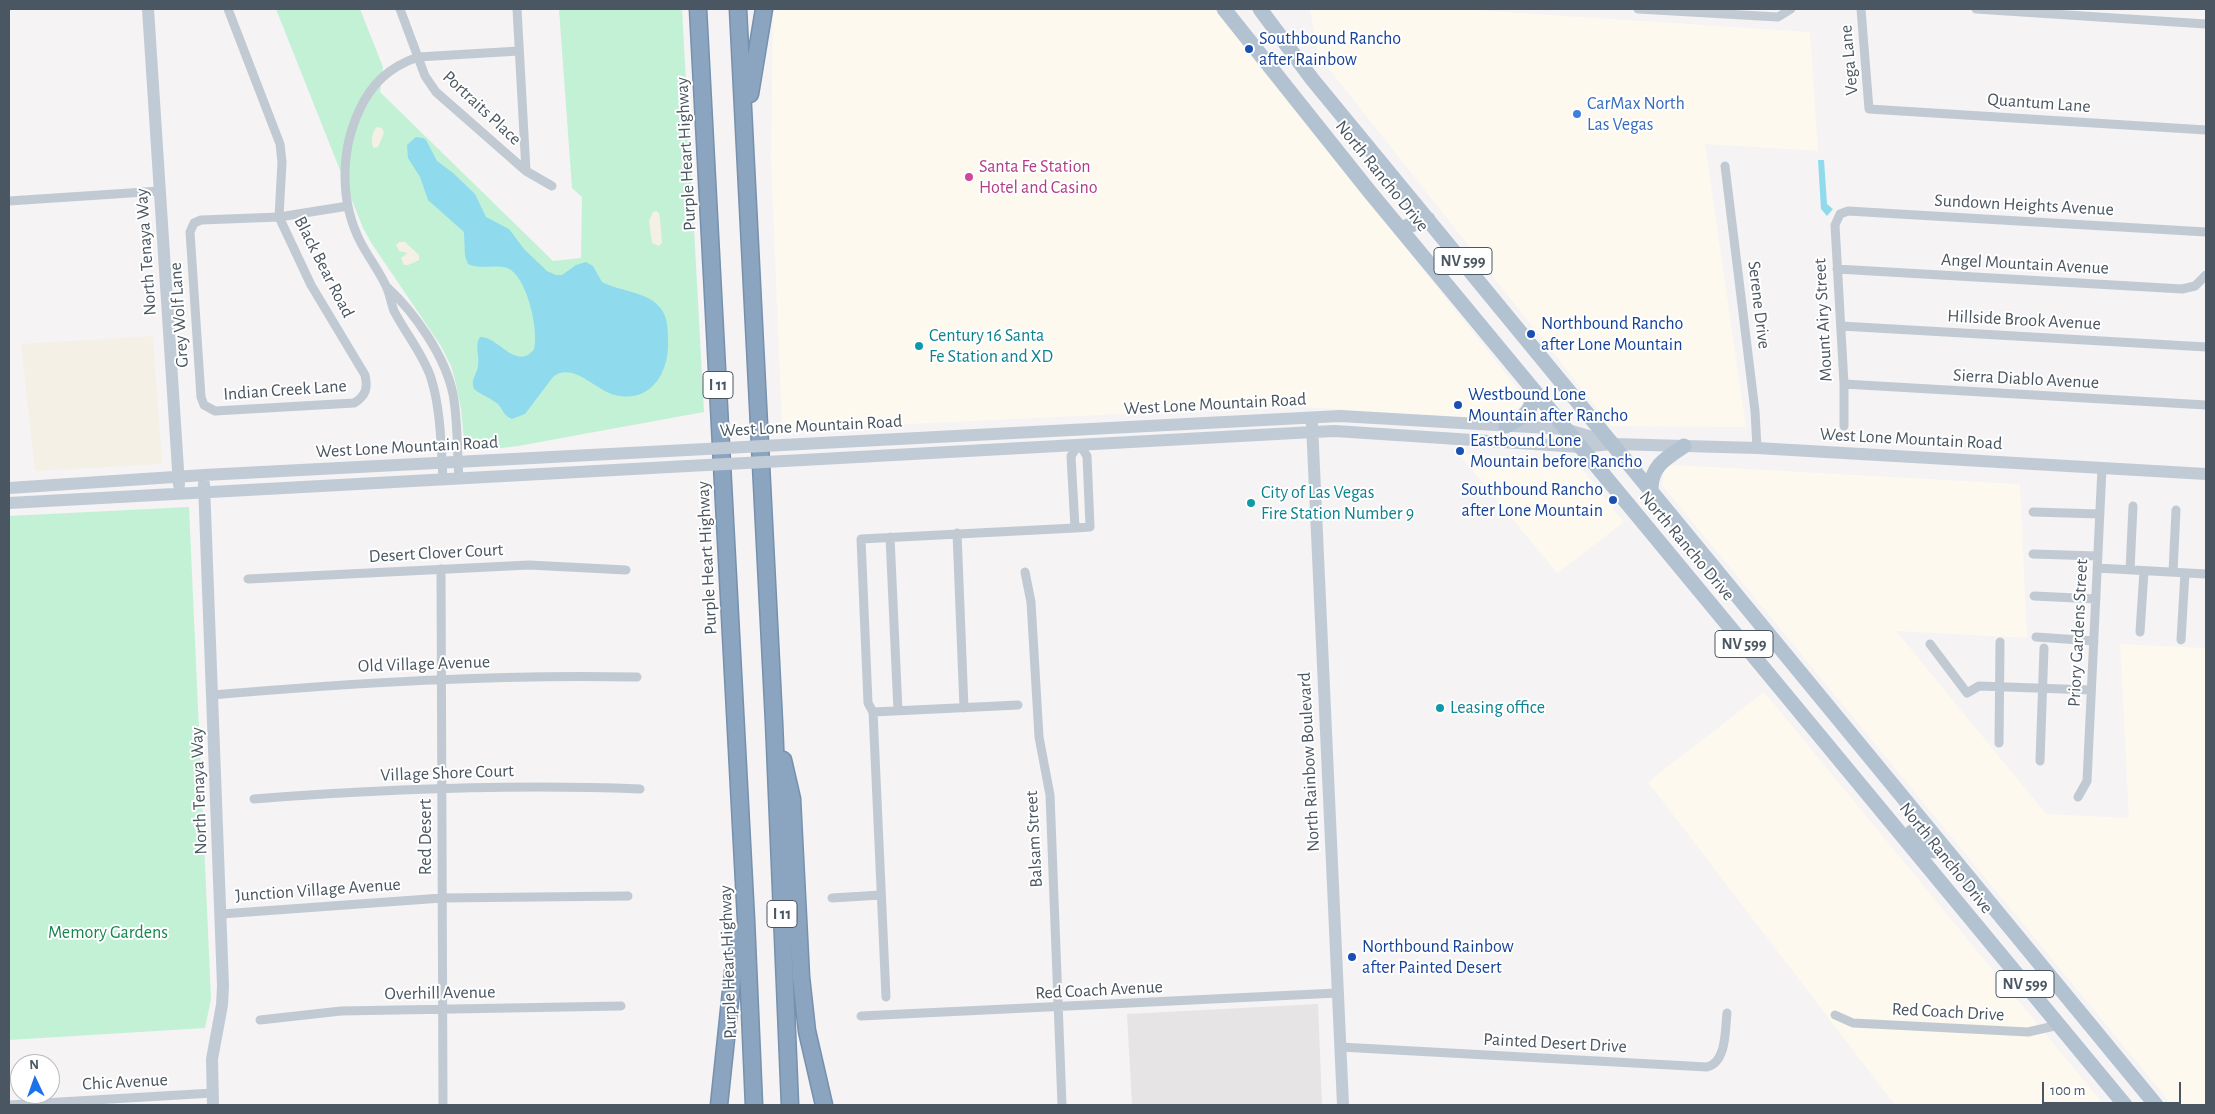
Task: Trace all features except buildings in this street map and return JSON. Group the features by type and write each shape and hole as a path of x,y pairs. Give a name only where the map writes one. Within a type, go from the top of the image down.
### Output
{"highway":[{"name":"Purple Heart Highway","path":"698,9 754,1105"},
{"name":"I 11","path":"738,9 774,722 790,1105"},
{"path":"744,125 764,9"},
{"path":"774,722 792,799 801,977 807,1031 824,1105"},
{"path":"719,1105 734,963 746,920"}],"main road":[{"name":"North Tenaya Way","path":"148,9 179,493"},
{"name":"North Rancho Drive","path":"1224,9 1565,430 2125,1105"},
{"name":"North Rancho Drive","path":"1260,9 1312,79 2156,1105"},
{"path":"1400,228 1428,219"},
{"path":"1506,426 1527,414 1534,399 1533,390"},
{"name":"West Lone Mountain Road","path":"9,488 442,462 1340,416 1565,430 1613,444"},
{"name":"North Rainbow Boulevard","path":"1312,417 1343,1105"},
{"path":"1249,420 1249,435"},
{"path":"1227,421 1227,436"},
{"path":"1169,424 1169,439"},
{"path":"1155,425 1156,440"},
{"path":"1111,427 1112,442"},
{"path":"1079,429 1080,444"},
{"name":"West Lone Mountain Road","path":"9,503 1313,432 1360,433 1580,447 1613,444 1757,448 2206,474"},
{"path":"1651,489 1651,480 1659,463 1684,446"},
{"name":"North Tenaya Way","path":"204,475 223,995 213,1048 213,1099"},
{"path":"1887,817 1910,829 1925,847 1934,851 1942,846"},
{"path":"1925,864 1937,864 1948,869 1968,894 1993,908"}],"street":[{"name":"Black Bear Road","path":"228,9 280,144 282,162 279,217 311,285 365,375 368,385 366,392"},
{"name":"Portraits Place","path":"400,9 425,76 436,92 526,171 552,186"},
{"path":"517,9 526,171"},
{"path":"1638,9 1771,17 1778,17 1790,10"},
{"name":"Vega Lane","path":"1861,9 1869,109"},
{"path":"1976,9 2102,13 2206,24"},
{"path":"443,480 439,420 430,376 394,310 386,286 360,242 348,206 345,176 348,142 351,127 372,87 388,72 405,61 418,57 520,51"},
{"name":"Quantum Lane","path":"1869,109 2206,130"},
{"name":"Serene Drive","path":"1725,166 1756,411 1757,448"},
{"path":"9,201 160,191"},
{"path":"279,217 348,206"},
{"name":"Sundown Heights Avenue","path":"1840,214 1848,211 2206,232"},
{"name":"Mount Airy Street","path":"1840,214 1834,225 1844,384 1844,426"},
{"name":"Grey Wolf Lane","path":"204,405 201,397 190,232 194,223 202,220 279,217"},
{"name":"Angel Mountain Avenue","path":"1837,269 2182,289 2195,286 2206,275"},
{"path":"386,286 404,303 422,329 446,371 453,394 459,479"},
{"name":"Hillside Brook Avenue","path":"1841,326 2206,347"},
{"name":"Sierra Diablo Avenue","path":"1844,384 2206,405"},
{"name":"Indian Creek Lane","path":"204,405 215,411 354,403 361,399 366,392"},
{"path":"886,997 873,712 868,703 861,538 957,534 1075,528 1090,527 1087,456 1080,444 1071,456 1075,528"},
{"name":"Priory Gardens Street","path":"2078,797 2087,781 2102,468"},
{"path":"2130,570 2133,506"},
{"path":"2173,572 2176,510"},
{"path":"2033,512 2100,514"},
{"path":"957,534 964,708"},
{"path":"890,537 898,711"},
{"path":"2033,554 2098,556"},
{"name":"Desert Clover Court","path":"248,579 529,565 626,570"},
{"path":"2097,568 2206,574"},
{"name":"Red Desert","path":"441,569 443,1105"},
{"path":"2140,632 2144,570"},
{"name":"Balsam Street","path":"1025,572 1031,602 1038,737 1050,795 1062,1105"},
{"path":"2181,640 2185,573"},
{"path":"2034,596 2096,599"},
{"path":"2036,637 2094,641"},
{"path":"1999,743 2000,642"},
{"path":"1930,644 1967,693 1979,686 2091,690"},
{"path":"2040,761 2044,648"},
{"name":"Old Village Avenue","path":"212,695 361,682 441,678 637,677"},
{"path":"873,712 1018,705"},
{"name":"Village Shore Court","path":"254,799 337,793 570,786 640,789"},
{"path":"832,898 881,895"},
{"name":"Junction Village Avenue","path":"221,914 442,898 628,896"},
{"name":"Red Coach Avenue","path":"861,1016 1058,1008 1337,993"},
{"name":"Overhill Avenue","path":"260,1020 341,1011 621,1006"},
{"name":"Painted Desert Drive","path":"1340,1047 1708,1067 1714,1065 1720,1059 1727,1013"},
{"name":"Red Coach Drive","path":"1835,1015 1853,1023 1993,1031 2028,1032 2060,1025"},
{"name":"Chic Avenue","path":"9,1105 213,1099"}],"shaded area":[{"path":"773,9 1215,9 1526,399 1520,407 1504,420 1290,406 782,430 771,160"},
{"path":"1310,9 1459,9 1810,32 1818,151 1705,144 1746,427 1611,426 1318,55"},
{"path":"1459,454 1575,460 1624,522 1557,573"},
{"path":"1669,466 2020,484 2027,638 1896,631 2046,814 2129,818 2120,644 2206,648 2206,1105 2172,1105 1662,485 1664,471"},
{"path":"1764,692 2104,1105 1895,1105 1648,782"},
{"path":"1318,1004 1322,1105 1132,1105 1127,1014"}],"green space":[{"path":"276,9 360,9 383,67 380,92 553,261 581,258 582,197 572,188 559,9 682,9 704,412 518,446 484,450 467,447 464,440 461,409 451,366 441,346 363,228"},
{"name":"Memory Gardens","path":"189,507 211,999 205,1028 9,1040 9,516"}],"sand":[{"path":"377,127 382,128 384,133 378,147 374,148 372,137"},
{"path":"653,212 659,213 661,224 662,243 659,246 652,243 649,221"},
{"path":"399,242 405,242 419,255 419,260 404,265 401,258 408,253 399,251 396,245"},
{"path":"153,336 162,464 35,471 21,344"}],"water":[{"path":"416,137 426,140 437,161 475,194 486,217 509,229 524,249 547,271 556,275 562,275 576,265 586,262 593,266 602,282 642,295 650,299 662,310 668,328 667,358 664,368 654,385 637,395 615,395 584,378 568,372 561,373 553,377 525,414 512,419 505,415 498,404 474,389 473,380 478,366 477,344 480,337 487,338 514,355 521,357 528,355 534,349 535,330 533,317 526,292 514,273 502,267 477,267 468,264 465,256 464,232 428,200 420,177 408,158 407,145"},
{"path":"1818,160 1824,160 1827,204 1833,209 1827,216 1821,209"}],"place":[{"name":"Southbound Rancho after Rainbow","path":"1249,49"},
{"name":"CarMax North Las Vegas","path":"1577,114"},
{"name":"Santa Fe Station Hotel and Casino","path":"969,177"},
{"name":"Northbound Rancho after Lone Mountain","path":"1531,334"},
{"name":"Century 16 Santa Fe Station and XD","path":"919,346"},
{"name":"Westbound Lone Mountain after Rancho","path":"1458,405"},
{"name":"Eastbound Lone Mountain before Rancho","path":"1460,451"},
{"name":"Southbound Rancho after Lone Mountain","path":"1613,500"},
{"name":"City of Las Vegas Fire Station Number 9","path":"1251,503"},
{"name":"Leasing office","path":"1440,708"},
{"name":"Northbound Rainbow after Painted Desert","path":"1352,957"}]}
